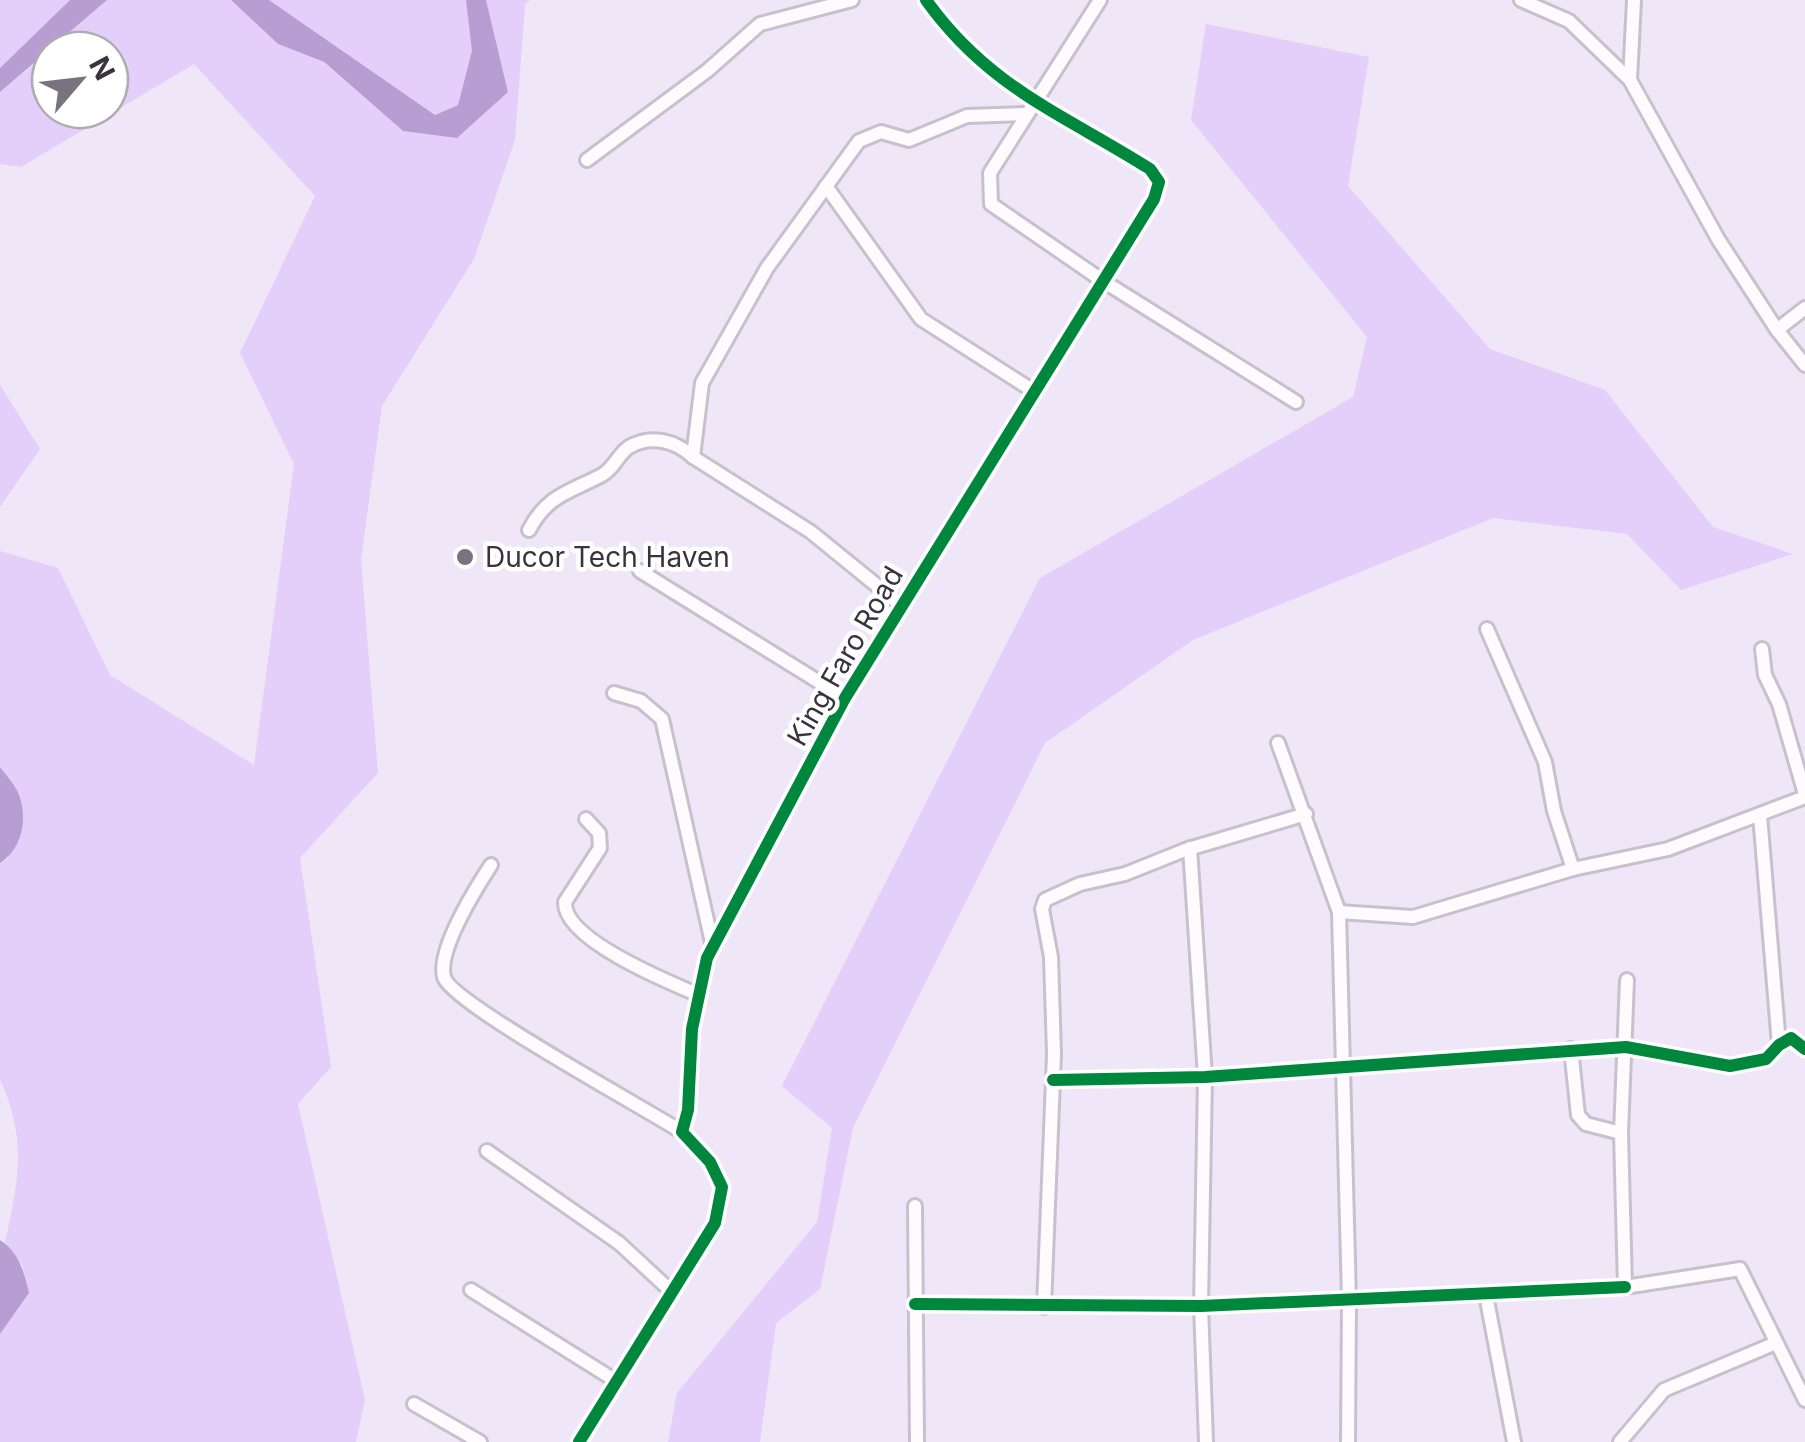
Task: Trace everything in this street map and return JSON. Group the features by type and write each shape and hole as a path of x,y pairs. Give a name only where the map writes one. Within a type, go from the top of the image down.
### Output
{"street":[{"path":"588,160 708,71 760,24 852,0"},
{"name":"King Faro Road","path":"682,1132 688,1110 692,1029 713,946 845,698 1154,200 1160,182 1150,169 1031,108 948,30 926,0"},
{"path":"1100,0 990,172 991,204 1104,281 1296,402"},
{"path":"1521,0 1569,21 1630,80 1718,239 1777,330 1805,364"},
{"path":"1630,80 1634,0"},
{"path":"693,457 702,383 766,268 859,141 881,132 909,140 966,116 1031,108"},
{"path":"826,186 921,319 1035,392"},
{"path":"1777,330 1805,308"},
{"path":"529,530 540,510 608,472 627,448 655,439 680,445 812,532 902,606"},
{"path":"640,571 845,698"},
{"path":"1487,629 1544,762 1554,811 1573,869"},
{"path":"1340,912 1412,918 1573,869 1668,849 1805,795 1778,704 1765,675 1762,649"},
{"path":"614,694 641,701 662,719 713,946"},
{"path":"1278,743 1340,912 1350,1300 1348,1442"},
{"path":"1044,1307 1053,1080 1051,957 1042,910 1045,900 1080,884 1125,874 1190,848 1306,814"},
{"path":"1760,815 1779,1045"},
{"path":"586,819 599,833 600,848 564,902 564,912 572,924 638,968 699,995"},
{"path":"1190,848 1205,1077 1202,1306 1206,1442"},
{"path":"491,865 464,908 446,958 443,974 448,985 506,1026 682,1132 710,1162 722,1187 715,1222 579,1442"},
{"path":"1625,1287 1621,1133 1627,980"},
{"path":"1053,1080 1205,1077 1626,1046 1730,1066 1766,1058 1791,1038 1805,1049"},
{"path":"1572,1049 1578,1115 1586,1124 1621,1133"},
{"path":"487,1151 618,1243 672,1292"},
{"path":"915,1206 917,1442"},
{"path":"915,1304 1202,1306 1486,1295 1625,1287 1740,1269 1805,1400"},
{"path":"471,1290 616,1380"},
{"path":"1486,1295 1514,1442"},
{"path":"1620,1442 1664,1390 1776,1344"},
{"path":"414,1404 480,1442"}],"shaded area":[{"path":"0,0 70,0 39,30 30,30 30,39 0,68"},
{"path":"70,0 107,0 72,30 39,30"},
{"path":"107,0 231,0 278,44 323,62 403,131 508,92 486,0 530,0 525,5 515,140 474,259 382,406 361,560 378,773 300,858 331,1067 298,1104 365,1400 356,1442 0,1442 0,1334 29,1293 22,1265 5,1242 18,1160 14,1121 0,1079 0,863 8,858 19,795 0,767 0,551 58,568 110,675 254,765 294,464 240,353 315,196 194,64 130,102 130,30 73,30"},
{"path":"231,0 269,0 435,115 458,105 472,51 466,0 486,0 508,92 457,138 403,131 324,62 278,44"},
{"path":"269,0 466,0 473,51 458,105 435,115"},
{"path":"1206,24 1369,57 1348,186 1490,349 1605,390 1713,527 1793,554 1681,590 1627,534 1493,518 1193,640 1045,743 853,1128 820,1289 776,1323 760,1442 668,1442 677,1393 817,1222 832,1128 782,1086 1040,578 1353,397 1367,337 1191,120"},
{"path":"30,39 30,66 0,92 0,68"},
{"path":"30,67 30,130 83,130 21,167 0,164 0,92"},
{"path":"0,385 40,449 0,507"},
{"path":"0,767 18,792 23,814 18,842 0,863"},
{"path":"0,1240 16,1257 29,1293 0,1334"}],"cycle path":[{"path":"579,1442 715,1223 722,1187 710,1162 682,1132 688,1110 692,1029 707,958 845,698 1154,199 1159,182 1150,169 1002,78 975,56 926,0"},
{"path":"1053,1080 1205,1077 1626,1047 1730,1066 1766,1059 1791,1038 1805,1049"},
{"path":"915,1304 1201,1306 1625,1287"}],"place":[{"name":"Ducor Tech Haven","path":"465,557"}]}
